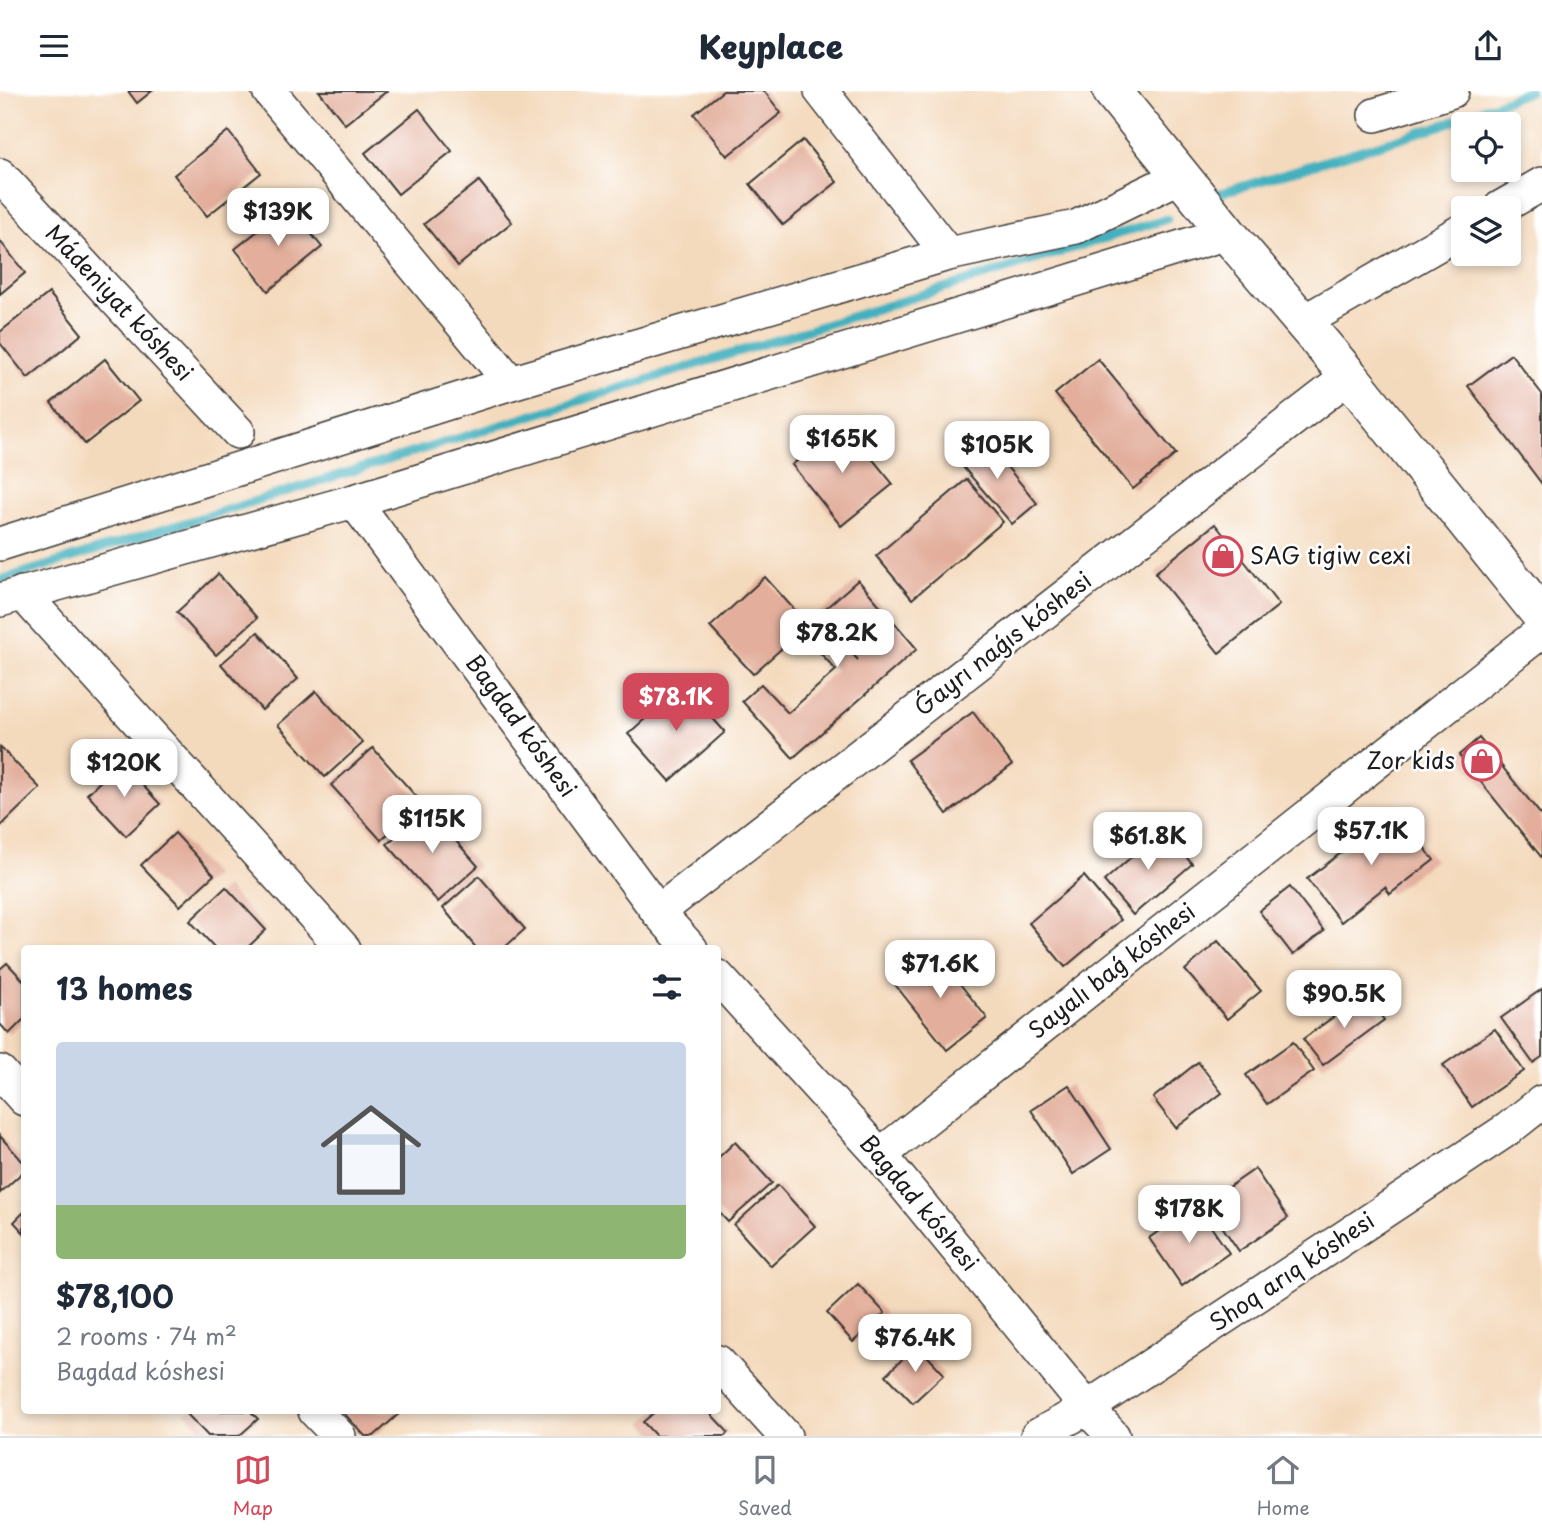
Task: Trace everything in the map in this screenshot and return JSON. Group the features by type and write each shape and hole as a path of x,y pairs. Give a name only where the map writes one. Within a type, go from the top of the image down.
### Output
{"main road":[{"path":"1112,91 1227,233 1535,594"}],"street":[{"path":"269,91 511,383"},
{"path":"821,91 948,254"},
{"path":"1375,115 1452,91"},
{"name":"Mádeniyat kóshesi","path":"0,175 238,432"},
{"path":"0,544 511,383 948,254 1076,227 1181,176"},
{"path":"1521,196 1542,184"},
{"path":"340,945 11,596 354,501 1227,233"},
{"path":"1303,322 1451,236"},
{"name":"Ǵayrı naǵıs kóshesi","path":"658,912 1349,376"},
{"name":"Bagdad kóshesi","path":"354,501 658,912 687,945"},
{"name":"Sayalı baǵ kóshesi","path":"880,1155 1542,631"},
{"name":"Bagdad kóshesi","path":"721,980 880,1155 1087,1408 1113,1436"},
{"path":"0,1072 21,1096"},
{"name":"Shoq arıq kóshesi","path":"1037,1436 1087,1408 1508,1129 1542,1102"},
{"path":"721,1365 785,1436"},
{"path":"318,1414 339,1436"}],"building":[{"path":"128,91 152,91 137,103"},
{"path":"319,91 387,91 345,124"},
{"path":"723,91 764,91 781,113 727,156 694,114"},
{"path":"419,109 452,151 398,194 365,153"},
{"path":"228,131 261,173 207,216 174,175"},
{"path":"803,140 837,182 783,225 750,184"},
{"path":"479,181 512,222 458,266 424,224"},
{"path":"289,206 322,247 268,291 235,249"},
{"path":"0,241 25,273 0,294"},
{"path":"49,293 82,334 28,378 0,343 0,332"},
{"path":"1511,354 1542,394 1542,484 1468,386"},
{"path":"105,359 139,401 85,444 51,403"},
{"path":"1098,359 1176,454 1133,489 1055,394"},
{"path":"843,423 893,484 841,526 792,465"},
{"path":"983,438 1037,503 1012,524 957,460"},
{"path":"967,479 1003,522 912,599 876,556"},
{"path":"1215,524 1279,605 1219,653 1155,573"},
{"path":"218,574 257,618 216,655 177,612"},
{"path":"765,577 808,625 753,674 710,627"},
{"path":"858,580 917,649 793,758 742,701 761,684 788,713 836,670 804,635 821,620 858,660 819,614"},
{"path":"258,632 298,679 262,710 221,664"},
{"path":"683,685 725,732 670,781 628,734"},
{"path":"316,691 363,743 325,777 278,725"},
{"path":"973,712 1012,765 947,814 907,760"},
{"path":"1479,738 1542,816 1542,858 1459,755"},
{"path":"0,747 40,788 0,827"},
{"path":"373,748 422,803 381,840 331,785"},
{"path":"121,762 160,804 126,836 87,794"},
{"path":"427,808 478,866 438,902 387,844"},
{"path":"1396,811 1434,860 1390,894 1385,887 1341,922 1307,879"},
{"path":"1163,829 1192,864 1133,915 1104,881"},
{"path":"175,833 214,875 180,906 141,865"},
{"path":"479,876 525,929 507,945 474,945 443,908"},
{"path":"1084,876 1121,920 1065,967 1029,923"},
{"path":"226,887 266,930 250,945 212,945 190,921"},
{"path":"1290,887 1324,931 1293,955 1259,911"},
{"path":"1218,941 1261,991 1227,1019 1185,970"},
{"path":"933,950 987,1018 947,1050 893,982"},
{"path":"7,963 21,978 21,1022 9,1034 0,1024 0,969"},
{"path":"1542,989 1542,1057 1533,1063 1501,1018"},
{"path":"1365,994 1384,1020 1323,1065 1303,1039"},
{"path":"1495,1029 1524,1071 1472,1107 1443,1065"},
{"path":"1293,1042 1314,1071 1267,1104 1246,1075"},
{"path":"1198,1062 1222,1093 1176,1128 1153,1098"},
{"path":"1069,1085 1111,1149 1073,1174 1031,1110"},
{"path":"0,1136 21,1160 21,1174 0,1193"},
{"path":"735,1142 772,1183 728,1222 721,1214 721,1155"},
{"path":"1255,1169 1288,1218 1239,1251 1206,1203"},
{"path":"778,1185 815,1226 771,1266 734,1225"},
{"path":"1196,1205 1229,1253 1182,1286 1149,1238"},
{"path":"21,1215 21,1230 14,1222"},
{"path":"858,1284 885,1313 853,1342 827,1313"},
{"path":"917,1345 944,1374 913,1403 886,1375"},
{"path":"187,1414 253,1414 258,1419 239,1436 208,1436"},
{"path":"345,1414 399,1414 374,1436 365,1436"},
{"path":"652,1414 711,1414 728,1432 725,1436 656,1436 643,1422"}],"waterway":[{"path":"1211,196 1440,126 1530,91"},
{"path":"0,580 1167,219"}],"place":[{"name":"SAG tigiw cexi","path":"1223,556"},
{"name":"Zor kids","path":"1482,761"}]}
